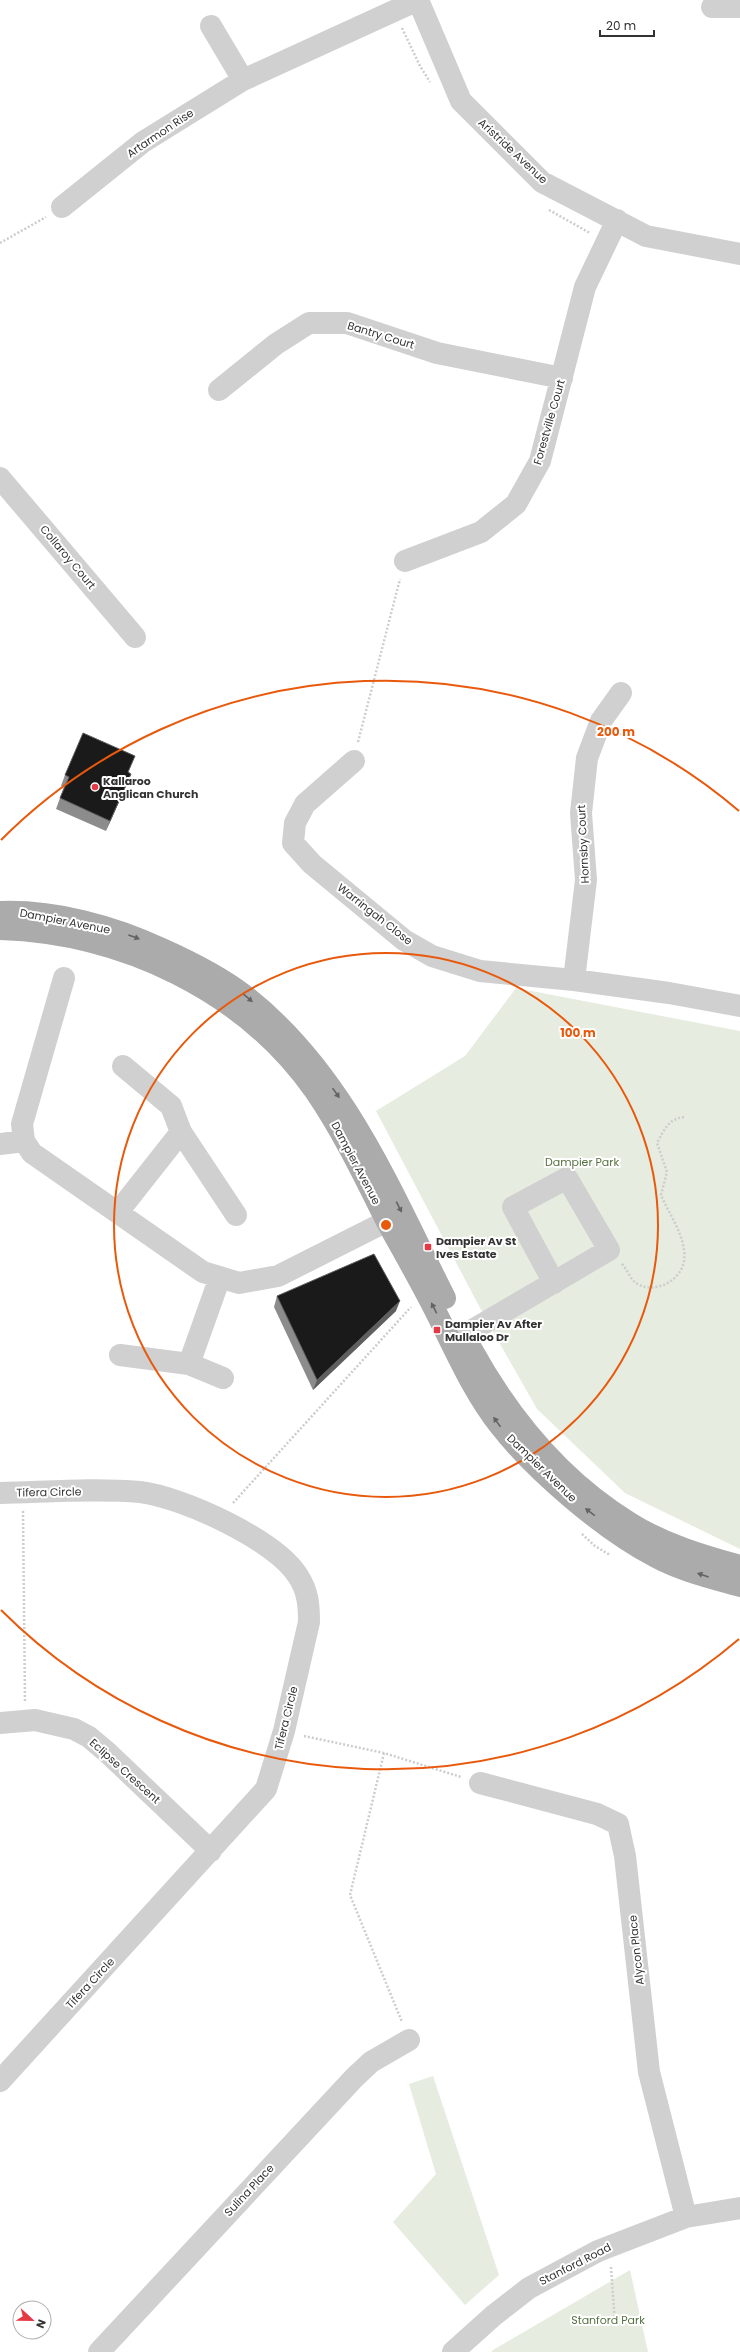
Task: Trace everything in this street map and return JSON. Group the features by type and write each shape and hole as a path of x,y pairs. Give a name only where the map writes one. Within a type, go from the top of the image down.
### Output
{"main road":[{"name":"Dampier Avenue","path":"0,912 51,916 134,936 199,966 225,982 244,995 280,1026 309,1056 361,1133 464,1335 501,1400 524,1430 555,1463 593,1496 630,1523 657,1537 707,1557 740,1566"},
{"name":"Dampier Avenue","path":"0,929 20,930 80,939 141,957 209,990 260,1029 315,1090 353,1152 387,1221 488,1409 500,1426 526,1455 564,1491 621,1536 656,1557 676,1566 740,1586"}],"street":[{"name":"Artarmon Rise","path":"62,207 143,142 243,80 418,0"},
{"name":"Aristride Avenue","path":"418,0 461,101 542,182 646,236 740,254"},
{"path":"712,7 740,7"},
{"path":"212,26 243,80"},
{"name":"Forestville Court","path":"405,561 481,532 516,504 540,461 585,287 617,220"},
{"name":"Bantry Court","path":"219,390 276,344 309,323 348,323 437,353 562,378"},
{"name":"Collaroy Court","path":"0,478 135,638"},
{"name":"Hornsby Court","path":"574,980 586,880 581,813 587,758 602,721 621,693"},
{"name":"Warringah Close","path":"354,761 305,804 295,823 293,843 312,864 404,940 432,956 480,971 574,980 670,993 740,1006"},
{"path":"64,978 22,1124 24,1141 32,1152 203,1272 239,1283 278,1276 387,1221"},
{"path":"123,1066 171,1106 181,1132 236,1215"},
{"path":"118,1212 181,1132"},
{"path":"0,1144 24,1141"},
{"path":"464,1335 554,1283 609,1250 567,1178 513,1207 554,1283"},
{"path":"189,1364 220,1277"},
{"path":"120,1355 189,1364 222,1378"},
{"name":"Tifera Circle","path":"0,1493 141,1492 186,1504 219,1518 288,1563 305,1588 309,1604 309,1622 284,1731 266,1789 0,2081"},
{"name":"Eclipse Crescent","path":"0,1723 25,1720 57,1723 74,1729 89,1737 108,1753 211,1851"},
{"name":"Alycon Place","path":"480,1783 604,1816 618,1824 625,1856 649,2072 686,2217"},
{"name":"Sulina Place","path":"99,2352 354,2078 371,2062 409,2040"},
{"name":"Stanford Road","path":"453,2352 493,2316 529,2288 609,2246 686,2217 740,2208"}],"path":[{"path":"0,244 62,207"},
{"path":"354,761 405,561"},
{"path":"609,1250 635,1283 646,1288 660,1287 673,1280 680,1272 684,1260 682,1244 671,1213 660,1195 667,1172 657,1143 666,1126 675,1118 684,1117"},
{"path":"219,1518 414,1303"},
{"path":"22,1492 25,1720"},
{"path":"578,1531 595,1546 615,1558"},
{"path":"284,1731 384,1753 480,1783"},
{"path":"384,1753 350,1895 409,2040"},
{"path":"609,2246 615,2324"}],"green space":[{"name":"Dampier Park","path":"516,988 740,1031 740,1549 625,1493 537,1409 488,1323 376,1111 465,1056"},
{"path":"433,2076 499,2275 465,2305 393,2222 436,2174 409,2084"},
{"name":"Stanford Park","path":"630,2270 648,2352 491,2352 493,2350"}],"building":[{"name":"Kallaroo Anglican Church","path":"83,733 135,756 128,772 131,774 110,821 60,798 69,777 65,775"},
{"path":"374,1254 400,1301 317,1380 277,1296"}],"place":[{"name":"Kallaroo Anglican Church","path":"95,787"},
{"name":"Dampier Av St Ives Estate","path":"428,1247"},
{"name":"Dampier Av After Mullaloo Dr","path":"437,1330"}]}
